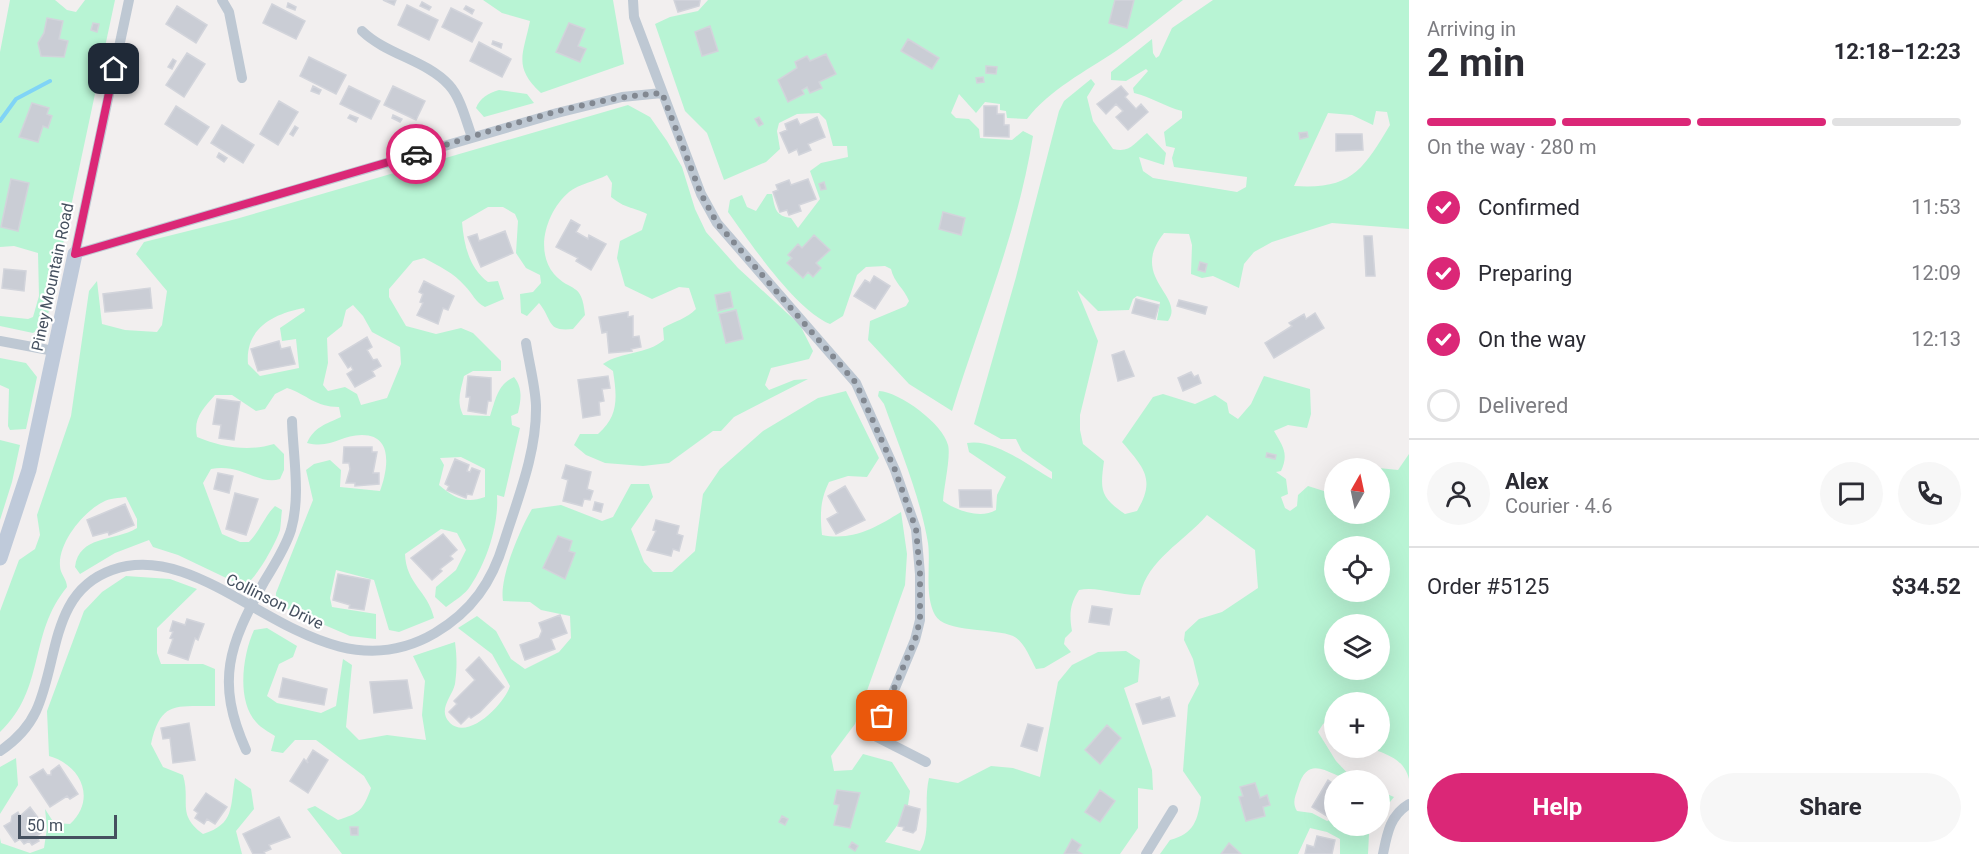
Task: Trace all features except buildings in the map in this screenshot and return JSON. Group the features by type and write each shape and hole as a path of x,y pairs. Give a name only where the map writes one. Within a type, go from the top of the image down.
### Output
{"street":[{"name":"Piney Mountain Road","path":"0,558 29,470 129,0"},
{"path":"222,0 229,12 242,78"},
{"path":"633,0 634,17 662,93 701,194 717,223 856,383 895,470 916,529 920,574 920,620 915,640 875,736 926,762"},
{"path":"362,31 378,45 437,75 451,87 472,137"},
{"path":"75,254 472,137 621,98 662,93"},
{"path":"0,341 54,351"},
{"name":"Collinson Drive","path":"0,751 21,732 36,711 64,614 82,589 93,580 128,565 164,566 198,578 309,636 332,644 376,650 422,640 449,625 471,606 490,579 501,553 534,436 536,403 526,343"},
{"path":"246,750 233,717 228,672 234,645 286,545 293,520 296,495 292,421"},
{"path":"1383,854 1388,830 1395,815 1409,804"},
{"path":"1146,854 1173,810"}],"green space":[{"path":"10,0 55,0 67,10 76,12 85,0 115,0 46,324 33,333 0,326 0,316 28,319 33,317 39,296 38,253 14,246 0,247 0,52"},
{"path":"483,0 613,0 624,64 541,93 526,76 523,68 523,52 530,21 502,13"},
{"path":"708,0 1183,0 1125,45 1057,90 1027,119 1007,118 1006,111 1000,110 1000,104 985,102 976,113 959,94 951,113 956,118 969,119 979,129 980,138 1012,140 1023,131 1033,136 1008,241 952,411 909,384 868,340 870,321 906,306 909,301 891,269 885,266 866,267 857,275 843,316 830,324 803,305 788,290 761,258 728,212 730,200 742,195 747,207 756,211 767,194 772,194 779,213 791,218 798,228 820,199 810,171 821,163 848,157 847,146 833,146 826,120 819,113 797,114 779,123 777,131 780,149 766,162 724,180 707,133 685,111 655,24 670,17 698,11"},
{"path":"1213,0 1409,0 1409,229 1332,223 1272,242 1254,252 1244,264 1239,288 1213,276 1202,278 1191,274 1192,245 1189,234 1164,233 1155,249 1152,262 1154,274 1170,303 1172,312 1168,321 1157,320 1160,302 1137,296 1133,299 1129,310 1098,311 1077,290 1098,341 1080,415 1083,444 1104,461 1102,486 1104,492 1111,503 1125,514 1137,511 1143,500 1146,482 1141,467 1122,442 1153,397 1163,394 1195,404 1215,395 1227,403 1229,413 1238,419 1251,404 1264,376 1310,389 1311,414 1307,428 1288,425 1274,431 1285,455 1281,471 1276,472 1286,479 1288,494 1281,497 1285,508 1290,511 1297,506 1298,495 1308,486 1324,491 1324,524 1390,524 1390,469 1398,470 1409,454 1409,779 1405,769 1390,757 1390,692 1324,692 1324,723 1318,732 1324,742 1324,758 1334,758 1345,770 1315,768 1308,770 1303,776 1295,800 1297,811 1312,813 1324,819 1324,831 1310,828 1298,854 1160,854 1170,840 1190,830 1198,813 1201,797 1183,771 1188,705 1199,684 1193,659 1184,640 1185,632 1199,619 1222,612 1258,588 1255,550 1207,515 1159,561 1144,582 1140,595 1094,589 1079,590 1071,609 1072,631 1065,638 1064,644 1071,652 1044,668 1036,669 1017,638 949,625 940,621 935,615 929,589 928,543 920,508 884,404 878,396 879,391 898,397 920,410 938,428 948,445 949,456 943,501 955,508 976,514 996,510 997,495 1006,477 969,452 967,443 1000,449 1052,479 1052,472 1022,451 1016,439 1001,439 974,424 1016,277 1059,111 1064,101 1091,79 1095,84 1087,97 1093,121 1113,149 1124,150 1147,133 1166,153 1164,165 1139,157 1143,171 1153,178 1237,192 1246,187 1247,177 1174,167 1172,158 1175,148 1166,146 1164,132 1182,118 1182,111 1134,93 1133,88 1148,71 1146,69 1126,81 1111,80 1111,72 1152,39 1153,53 1156,58 1172,28","holes":["1376,111 1387,112 1390,125 1372,154 1353,174 1329,184 1294,186 1328,113 1352,115 1373,125"]},
{"path":"499,90 527,94 534,103 484,117 476,108 478,104 485,96"},
{"path":"628,105 650,117 667,141 682,167 695,209 706,232 738,268 800,325 813,351 809,359 771,368 765,385 769,390 794,380 808,379 734,417 721,431 713,431 669,463 643,466 605,463 586,455 574,445 580,434 598,434 610,420 615,406 613,371 603,364 650,348 664,340 663,328 684,318 696,309 689,288 679,287 652,299 625,286 617,258 620,241 642,230 647,214 625,206 611,197 612,183 607,175 569,192 561,200 549,220 544,243 548,264 560,280 578,292 584,304 585,315 573,329 558,329 551,324 539,303 527,316 521,313 520,294 533,292 541,283 540,275 526,268 516,253 518,221 515,214 503,207 488,207 462,222 464,239 476,270 488,282 498,281 504,299 485,307 456,277 424,258 413,261 389,289 389,297 406,326 436,334 461,328 473,333 501,361 501,371 473,371 464,376 459,400 463,415 490,416 501,388 514,377 520,390 518,413 511,416 512,425 520,428 504,497 497,495 496,518 491,542 482,565 469,588 446,607 435,597 436,587 456,570 466,550 457,533 441,529 405,554 409,573 427,601 434,618 399,632 389,630 374,580 336,570 330,598 332,607 376,614 376,639 350,636 276,604 276,593 313,500 306,470 314,464 330,460 341,470 340,487 380,491 386,465 384,448 380,441 362,435 330,443 307,443 317,430 341,417 339,407 318,403 287,388 275,394 265,409 256,411 232,395 215,395 198,419 197,437 245,448 274,444 284,454 284,470 280,479 265,480 241,471 222,468 211,469 203,483 222,534 240,542 249,542 275,506 282,510 280,530 264,561 248,583 243,586 178,555 153,547 149,540 115,553 80,574 75,567 83,549 90,544 137,528 137,519 126,497 108,500 95,507 67,538 60,557 60,566 67,587 47,623 24,698 0,732 0,611 19,560 35,549 40,535 37,515 71,416 89,291 97,281 102,324 125,330 157,332 162,325 167,291 136,254 144,242 236,219","holes":["353,305 363,316 372,332 400,347 401,364 387,398 361,405 357,394 345,387 328,391 323,385 328,363 327,338 342,326 346,310","304,308 305,311 280,328 282,341 296,339 299,368 260,376 248,364 248,352 256,332 271,319","461,457 485,469 485,497 466,500 439,485 444,465 440,458"]},
{"path":"0,358 26,363 37,377 26,429 10,430 8,426 9,389 0,385"},
{"path":"846,391 879,458 867,477 848,476 829,482 821,508 822,535 854,535 873,528 901,512 907,554 905,585 855,724 831,756 834,771 852,770 863,754 892,762 910,791 907,812 885,842 920,851 926,835 929,778 958,783 991,766 1013,768 1040,777 1058,682 1072,665 1098,652 1126,651 1140,660 1138,682 1124,688 1152,770 1153,790 1138,788 1138,828 1120,854 342,854 307,809 315,806 338,820 360,810 371,788 364,776 316,740 295,740 283,753 271,751 275,736 258,724 250,713 244,690 243,677 247,651 254,630 267,628 297,646 293,657 279,664 267,696 277,703 321,713 336,706 343,659 352,665 346,727 359,740 387,735 426,740 422,715 425,681 413,656 455,642 455,684 446,704 446,718 458,727 476,724 494,710 510,686 492,654 458,628 477,616 496,631 511,659 525,669 559,652 571,638 570,616 541,610 530,602 503,601 507,567 516,541 532,509 561,505 602,521 613,517 631,484 649,484 653,497 631,529 644,562 653,572 672,572 695,551 703,494 720,469 763,431 818,398"},
{"path":"0,440 20,445 12,482 0,520"},
{"path":"126,576 170,579 197,589 157,628 157,653 161,664 203,664 215,669 215,706 180,707 165,713 155,730 151,744 163,767 183,775 187,814 195,827 203,834 226,820 231,806 235,778 251,789 254,809 236,831 242,854 0,854 0,838 1,843 30,853 44,848 47,828 45,809 54,823 70,824 83,804 82,784 77,775 60,760 49,756 47,711 84,611 102,592"},
{"path":"16,758 18,785 0,814 0,767"},
{"path":"1334,836 1369,836 1368,854 1340,854 1340,839"}],"waterway":[{"path":"0,121 16,99 50,81"}],"way so far":[{"path":"416,154 557,113 621,98 662,93 701,194 717,223 856,383 895,470 916,529 920,574 920,620 915,640 882,716"}],"route":[{"path":"114,69 75,254 416,154"}]}
